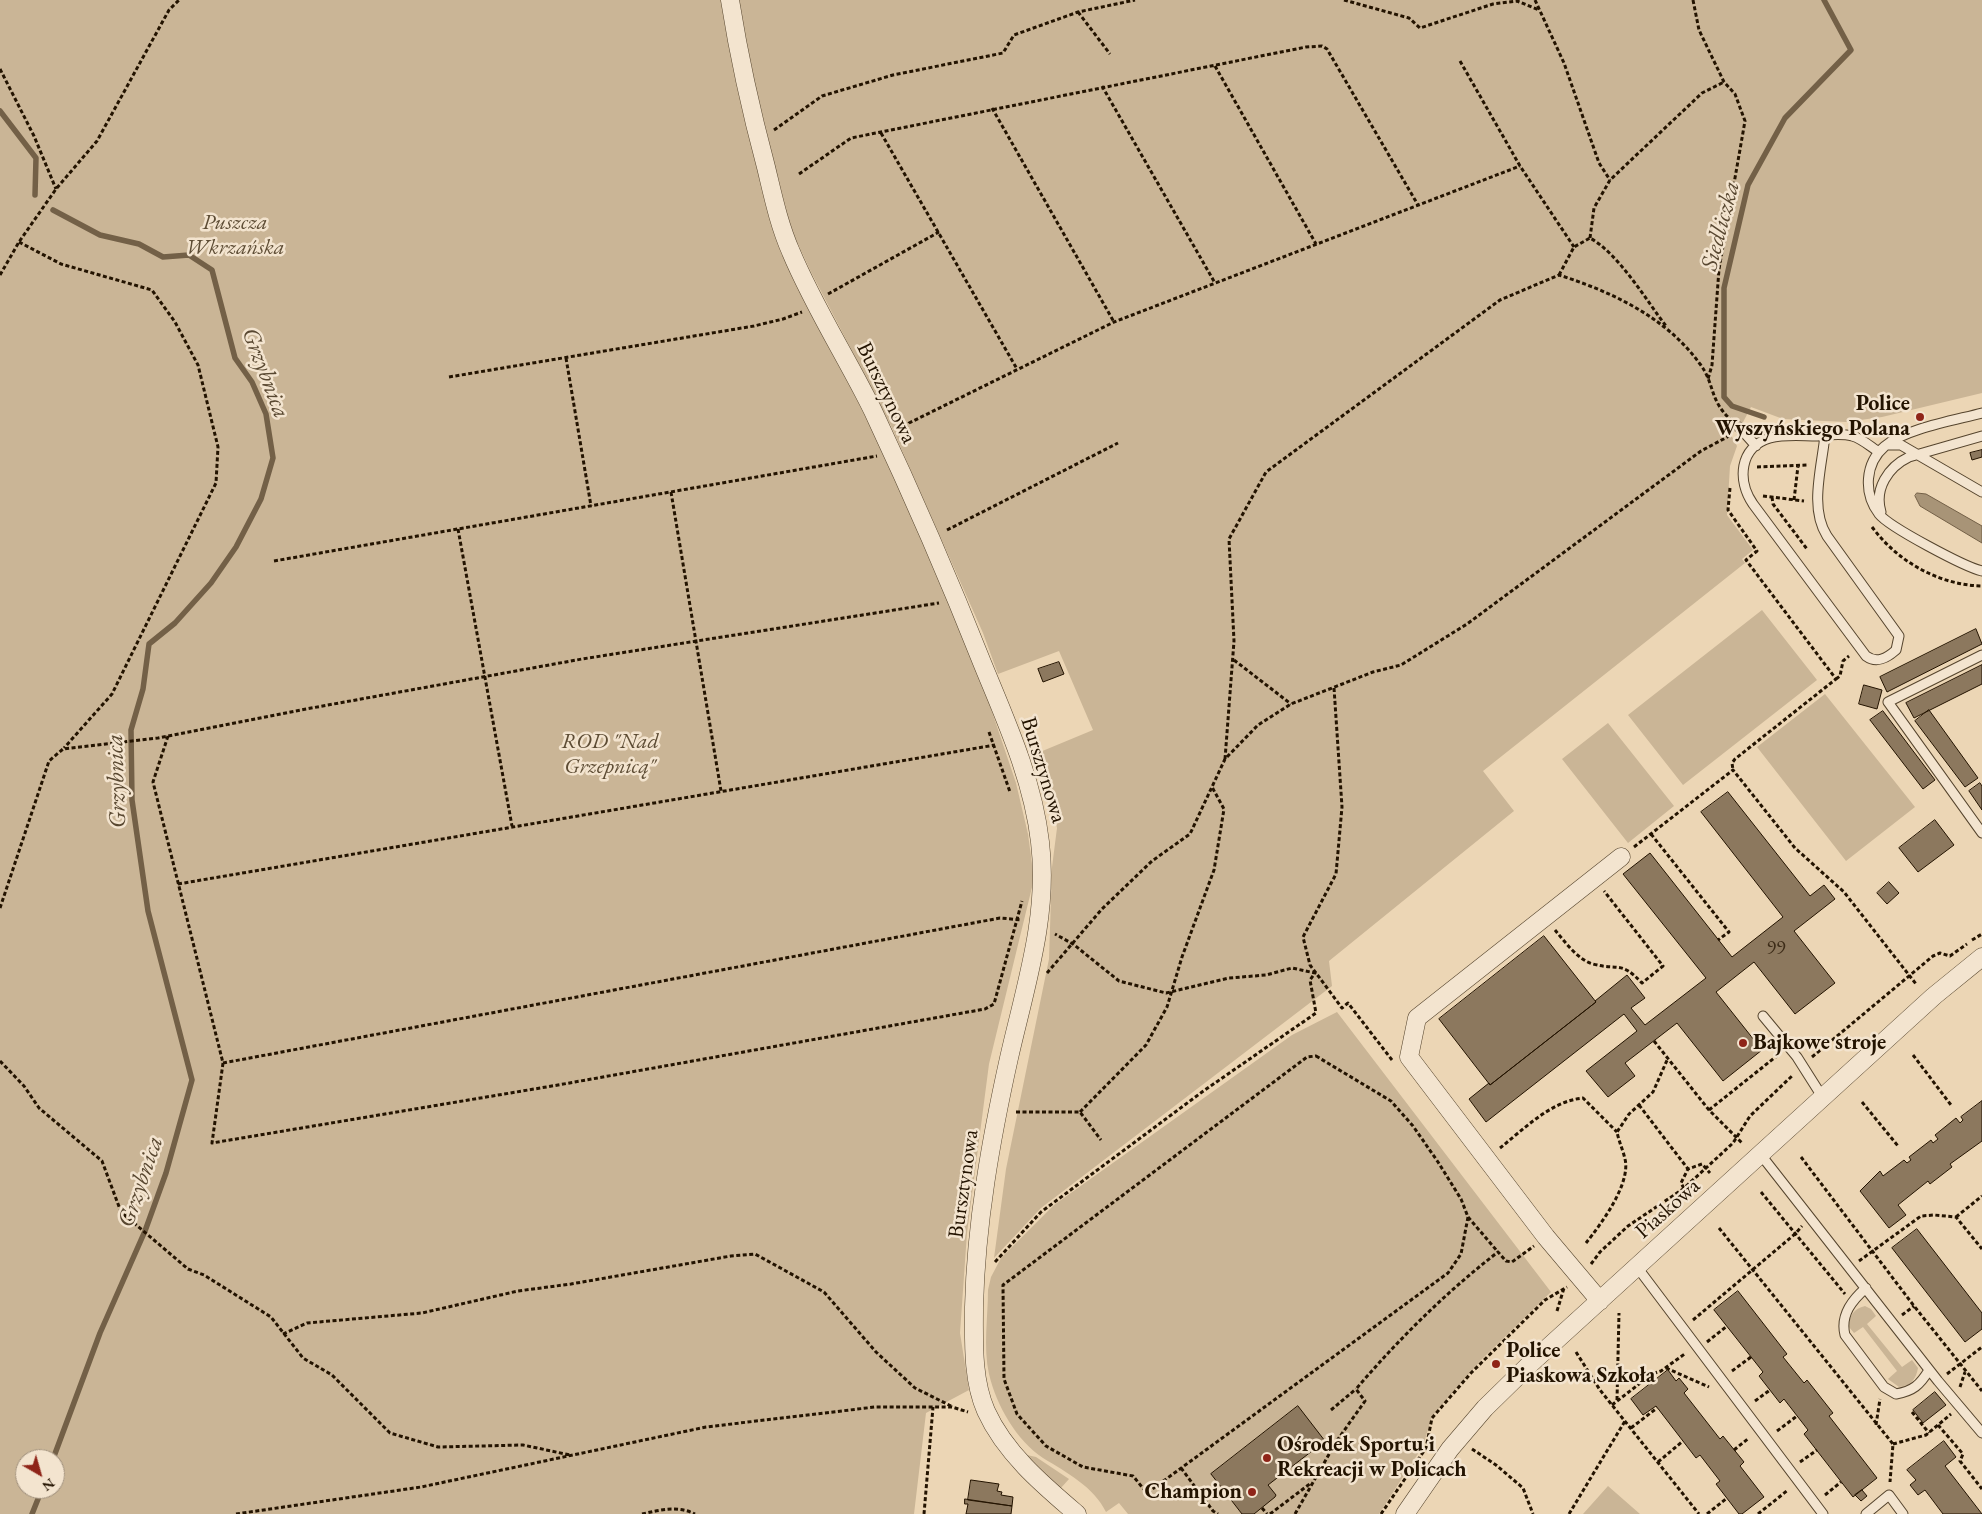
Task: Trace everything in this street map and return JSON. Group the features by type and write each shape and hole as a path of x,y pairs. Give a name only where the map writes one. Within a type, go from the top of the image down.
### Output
{"street":[{"name":"Bursztynowa","path":"730,0 742,76 778,215 790,249 882,432 956,597 1022,764 1033,804 1040,842 1032,923 998,1112 981,1221 974,1288 974,1347 979,1388 986,1412 998,1432 1040,1482 1077,1514"},
{"path":"1600,1301 1546,1237 1409,1057 1417,1018 1621,857"},
{"name":"Piaskowa","path":"1406,1514 1436,1467 1486,1408 1530,1364 1934,996 1982,957"}],"lane":[{"path":"1982,413 1898,437 1879,451 1869,471 1868,490 1876,510 1886,521 1957,561 1982,571"},
{"path":"1739,427 1756,446"},
{"path":"1825,436 1818,502 1819,518 1825,533 1899,634 1900,642 1896,650 1883,660 1873,659 1866,655 1746,494 1742,480 1743,466 1756,446 1777,437 1825,436 1852,436 1879,451"},
{"path":"1886,521 1879,503 1883,482 1898,464 1917,455 1982,436"},
{"path":"1879,451 1887,446 1896,444 1982,492"},
{"path":"1982,655 1888,702 1982,833"},
{"path":"1763,1016 1803,1066 1823,1098"},
{"path":"1761,1154 1938,1381 1982,1433"},
{"path":"1637,1267 1823,1514"},
{"path":"1866,1288 1846,1311 1842,1325 1845,1335 1882,1384 1896,1394 1910,1392 1921,1384 1930,1370"},
{"path":"1866,1514 1889,1496 1903,1514"}],"path":[{"path":"0,275 19,242 56,189 97,141 169,10 179,0"},
{"path":"758,140 822,96 893,75 1003,53 1014,35 1078,12 1135,0"},
{"path":"1344,0 1409,18 1420,28 1493,4 1517,1 1539,10"},
{"path":"1535,0 1564,64 1599,163 1610,180"},
{"path":"1693,0 1699,30 1724,82 1735,94 1745,121 1719,269 1712,365 1708,380"},
{"path":"1078,12 1110,54"},
{"path":"799,174 851,138 1102,86 1215,66 1306,47 1322,46 1327,49 1418,205"},
{"path":"1460,61 1520,166 1574,247"},
{"path":"1215,66 1316,244"},
{"path":"0,70 34,136 56,189"},
{"path":"1590,238 1594,208 1610,180 1702,93 1724,82"},
{"path":"1102,86 1215,283"},
{"path":"992,108 1114,322"},
{"path":"882,133 1017,369"},
{"path":"905,428 909,423 1114,322 1520,166"},
{"path":"824,296 939,232"},
{"path":"1225,759 1234,659 1229,539 1266,472 1500,300 1559,275 1574,247 1590,238"},
{"path":"1046,975 1102,909 1152,861 1190,834 1225,759 1258,725 1291,704 1373,672 1401,664 1467,624 1701,451 1734,433 1739,427 1716,404 1708,380 1696,359 1669,331 1622,269 1599,243 1590,238"},
{"path":"0,908 50,761 112,694 216,483 218,447 198,365 175,322 152,290 61,264 19,242"},
{"path":"1559,275 1582,282 1639,308 1669,331"},
{"path":"449,377 754,326 783,319 804,311 808,318"},
{"path":"566,358 591,506"},
{"path":"947,530 1118,443"},
{"path":"875,449 882,464"},
{"path":"274,561 878,456 883,452"},
{"path":"1756,462 1754,468 1810,465 1813,461"},
{"path":"1794,500 1798,466"},
{"path":"671,492 721,791"},
{"path":"1757,494 1818,502"},
{"path":"1772,497 1773,504 1807,549"},
{"path":"458,529 512,826"},
{"path":"1746,560 1836,679"},
{"path":"938,594 944,608"},
{"path":"63,749 158,738 484,677 942,603"},
{"path":"1234,659 1291,704"},
{"path":"1843,661 1840,676 1735,759 1732,762 1733,770 1795,848 1844,892 1916,984"},
{"path":"1334,688 1342,807 1336,874 1303,937 1310,966 1315,973 1342,1008 1348,1003 1390,1058"},
{"path":"987,727 1012,798"},
{"path":"168,736 154,782 223,1063 212,1143 984,1009 994,1004 1015,920 1023,897"},
{"path":"178,884 1002,744"},
{"path":"1621,857 1733,770"},
{"path":"1080,1112 1146,1045 1167,1007 1182,957 1214,870 1224,809 1212,787"},
{"path":"1651,834 1728,932 1718,940"},
{"path":"1544,918 1572,950 1592,964 1629,969 1642,983 1663,966 1594,879"},
{"path":"223,1063 1000,918 1032,923 1072,944 1119,981 1166,992 1228,978 1266,975 1292,968 1315,973"},
{"path":"1557,1311 1564,1289 1576,1274 1628,1226 1683,1189 1706,1168 1733,1143 1750,1116 1803,1066 1908,975 1933,956 1940,953 1950,956"},
{"path":"974,1288 1002,1253 1041,1212 1216,1082 1316,1013 1310,980 1315,973"},
{"path":"1654,1041 1709,1110 1742,1143"},
{"path":"1709,1110 1788,1047"},
{"path":"1913,1055 1951,1105"},
{"path":"1468,1217 1461,1254 1448,1273 1147,1493 1133,1476 1083,1466 1046,1446 1017,1414 1004,1379 1003,1285 1307,1057 1316,1056 1391,1102 1413,1126 1438,1162 1461,1200 1468,1217 1506,1261 1512,1262 1546,1237"},
{"path":"1617,1132 1629,1114 1654,1092 1668,1058"},
{"path":"0,1061 24,1086 39,1108 102,1161 122,1212 188,1269 204,1275 271,1317 302,1358 332,1375 390,1433 438,1446 524,1445 574,1455"},
{"path":"1486,1159 1548,1111 1573,1099 1583,1098 1617,1132 1626,1160 1622,1186 1606,1218 1586,1243"},
{"path":"1862,1102 1898,1146"},
{"path":"1639,1105 1688,1169"},
{"path":"998,1112 1054,1110 1080,1112 1101,1140"},
{"path":"1801,1157 1959,1365 1982,1391"},
{"path":"1687,1194 1681,1183 1688,1169 1702,1164 1710,1173"},
{"path":"1761,1192 1852,1302"},
{"path":"1850,1268 1921,1216 1956,1217 1982,1196"},
{"path":"1684,1328 1795,1234 1810,1216"},
{"path":"1956,1217 1982,1249"},
{"path":"1720,1228 1876,1426 1893,1444 1889,1496"},
{"path":"1331,1410 1356,1389 1439,1300 1498,1252"},
{"path":"283,1334 307,1323 422,1313 518,1291 572,1284 730,1256 755,1254 824,1292 876,1352 915,1388 952,1407 971,1413"},
{"path":"1381,1514 1426,1448 1432,1418 1471,1373 1545,1300 1564,1289 1576,1274"},
{"path":"1617,1401 1619,1313"},
{"path":"1612,1405 1652,1374 1666,1368 1727,1326"},
{"path":"1938,1381 1982,1347"},
{"path":"1576,1352 1612,1405 1699,1514"},
{"path":"1722,1379 1751,1357"},
{"path":"1666,1368 1711,1388"},
{"path":"1876,1426 1882,1384"},
{"path":"1295,1514 1336,1442 1365,1401 1356,1389"},
{"path":"1744,1409 1770,1390"},
{"path":"236,1514 421,1487 706,1427 875,1407 952,1407"},
{"path":"924,1514 933,1407"},
{"path":"1893,1444 1928,1433 1961,1407"},
{"path":"1631,1428 1657,1408"},
{"path":"1912,1412 1928,1433"},
{"path":"1767,1439 1797,1416"},
{"path":"1569,1514 1625,1421"},
{"path":"1938,1425 1963,1454 1960,1461 1982,1489"},
{"path":"1734,1450 1760,1430"},
{"path":"1658,1462 1683,1442"},
{"path":"1470,1447 1496,1465 1522,1488 1533,1514"},
{"path":"1790,1470 1817,1450"},
{"path":"1181,1468 1213,1511 1218,1514"},
{"path":"1262,1508 1269,1514 1313,1481"},
{"path":"1758,1514 1798,1482"},
{"path":"1814,1503 1842,1482"},
{"path":"1708,1514 1727,1498"},
{"path":"642,1514 670,1508 688,1510 695,1514"}],"green space":[{"path":"0,0 1982,0 1982,393 1882,417 1846,422 1783,419 1751,407 1742,424 1731,435 1737,446 1730,466 1727,515 1753,550 1742,559 1745,563 1483,771 1514,811 1329,961 1332,986 1041,1208 994,1258 1006,1169 1049,959 1052,867 1057,828 1040,752 1093,730 1059,651 998,674 983,633 892,428 811,272 791,229 776,175 754,147 781,252 885,455 985,691 1016,783 1028,834 1034,879 989,1064 967,1233 960,1333 969,1390 926,1413 914,1514 0,1514"},
{"path":"1762,610 1817,680 1683,785 1628,715"},
{"path":"1825,694 1915,807 1846,861 1757,747"},
{"path":"1608,723 1674,806 1628,843 1562,759"},
{"path":"1337,1012 1551,1292 1482,1359 1432,1416 1423,1446 1379,1514 1128,1514 1119,1503 1106,1512 1101,1503 1087,1488 1034,1451 1016,1432 1002,1410 992,1386 986,1354 988,1290 991,1277 1001,1258 1054,1205 1292,1035"},
{"path":"1865,1306 1871,1309 1876,1316 1867,1324 1902,1367 1912,1360 1918,1368 1914,1379 1907,1385 1899,1387 1888,1379 1897,1371 1863,1327 1854,1333 1849,1327 1853,1313"},
{"path":"1027,1455 1036,1457 1069,1479 1060,1489"},
{"path":"1608,1486 1640,1514 1583,1514"}],"shaded area":[{"path":"1917,493 1926,494 1982,526 1982,543 1920,506 1915,496"}],"building":[{"path":"1982,450 1982,457 1972,460 1970,453"},
{"path":"1976,629 1982,644 1887,692 1880,677"},
{"path":"1059,662 1064,674 1043,682 1038,669"},
{"path":"1982,665 1982,684 1914,718 1906,703"},
{"path":"1864,685 1882,690 1877,709 1859,704"},
{"path":"1929,710 1978,778 1965,787 1915,721"},
{"path":"1883,711 1935,780 1923,789 1870,720"},
{"path":"1980,783 1982,786 1982,810 1969,791"},
{"path":"1728,792 1810,896 1824,885 1835,899 1794,931 1835,983 1795,1014 1754,962 1716,992 1762,1050 1723,1081 1677,1023 1625,1063 1635,1076 1608,1097 1586,1071 1637,1031 1624,1014 1486,1122 1469,1099 1489,1083 1490,1085 1596,1002 1627,975 1645,998 1631,1008 1645,1025 1706,978 1623,874 1650,853 1732,957 1783,917 1701,812"},
{"path":"1935,820 1954,845 1918,872 1899,848"},
{"path":"1889,882 1899,893 1887,904 1877,893"},
{"path":"1544,936 1596,1002 1490,1085 1439,1019"},
{"path":"1982,1101 1982,1141 1950,1164 1952,1167 1930,1184 1928,1181 1898,1205 1906,1215 1889,1228 1860,1191 1880,1171 1883,1176 1904,1160 1907,1163 1911,1160 1909,1157 1931,1140 1933,1143 1938,1139 1935,1135 1956,1118 1960,1123 1963,1120 1961,1117"},
{"path":"1917,1229 1982,1313 1982,1329 1965,1342 1892,1248"},
{"path":"1738,1291 1787,1354 1783,1357 1804,1383 1807,1380 1833,1413 1829,1416 1877,1478 1853,1497 1804,1434 1808,1430 1784,1399 1780,1403 1759,1376 1763,1372 1714,1310"},
{"path":"1668,1370 1676,1381 1679,1378 1688,1389 1684,1393 1720,1439 1723,1436 1744,1462 1740,1466 1764,1497 1742,1514 1739,1514 1716,1484 1720,1481 1700,1455 1696,1458 1656,1406 1643,1415 1631,1399"},
{"path":"1935,1392 1946,1405 1923,1423 1913,1410"},
{"name":"Ośrodek Sportu i Rekreacji w Policach","path":"1298,1406 1325,1441 1268,1485 1276,1495 1275,1497 1254,1514 1242,1514 1211,1474"},
{"path":"1944,1441 1956,1457 1945,1466 1982,1514 1943,1514 1925,1490 1918,1495 1910,1485 1916,1480 1907,1470"},
{"path":"971,1480 999,1484 997,1491 1002,1492 1001,1495 1013,1497 1012,1506 968,1500"},
{"path":"1862,1490 1867,1496 1861,1501 1855,1495"},
{"path":"965,1499 1012,1506 1011,1514 966,1514 968,1504 965,1504"}],"waterway":[{"name":"Siedliczka","path":"1764,417 1732,406 1724,397 1724,288 1748,185 1785,118 1851,50 1824,0"},
{"name":"Grzybnica","path":"0,111 36,158 35,195"},
{"name":"Grzybnica","path":"53,210 100,235 139,244 163,257 189,255 212,270 235,358 252,382 266,414 273,458 261,499 236,547 211,583 175,623 149,644 143,689 131,730 132,800 148,911 192,1080 166,1173 145,1231 100,1333 57,1449"},
{"name":"Grzybnica","path":"32,1514 38,1499"}],"place":[{"name":"Police Wyszyńskiego Polana","path":"1920,417"},
{"name":"Bajkowe stroje","path":"1743,1043"},
{"name":"Police Piaskowa Szkoła","path":"1496,1364"},
{"name":"Ośrodek Sportu i Rekreacji w Policach","path":"1267,1458"},
{"name":"Champion","path":"1252,1492"}],"park label":[{"name":"Puszcza Wkrzańska","path":"235,236"},
{"name":"ROD \"Nad Grzepnicą\"","path":"610,754"}]}
